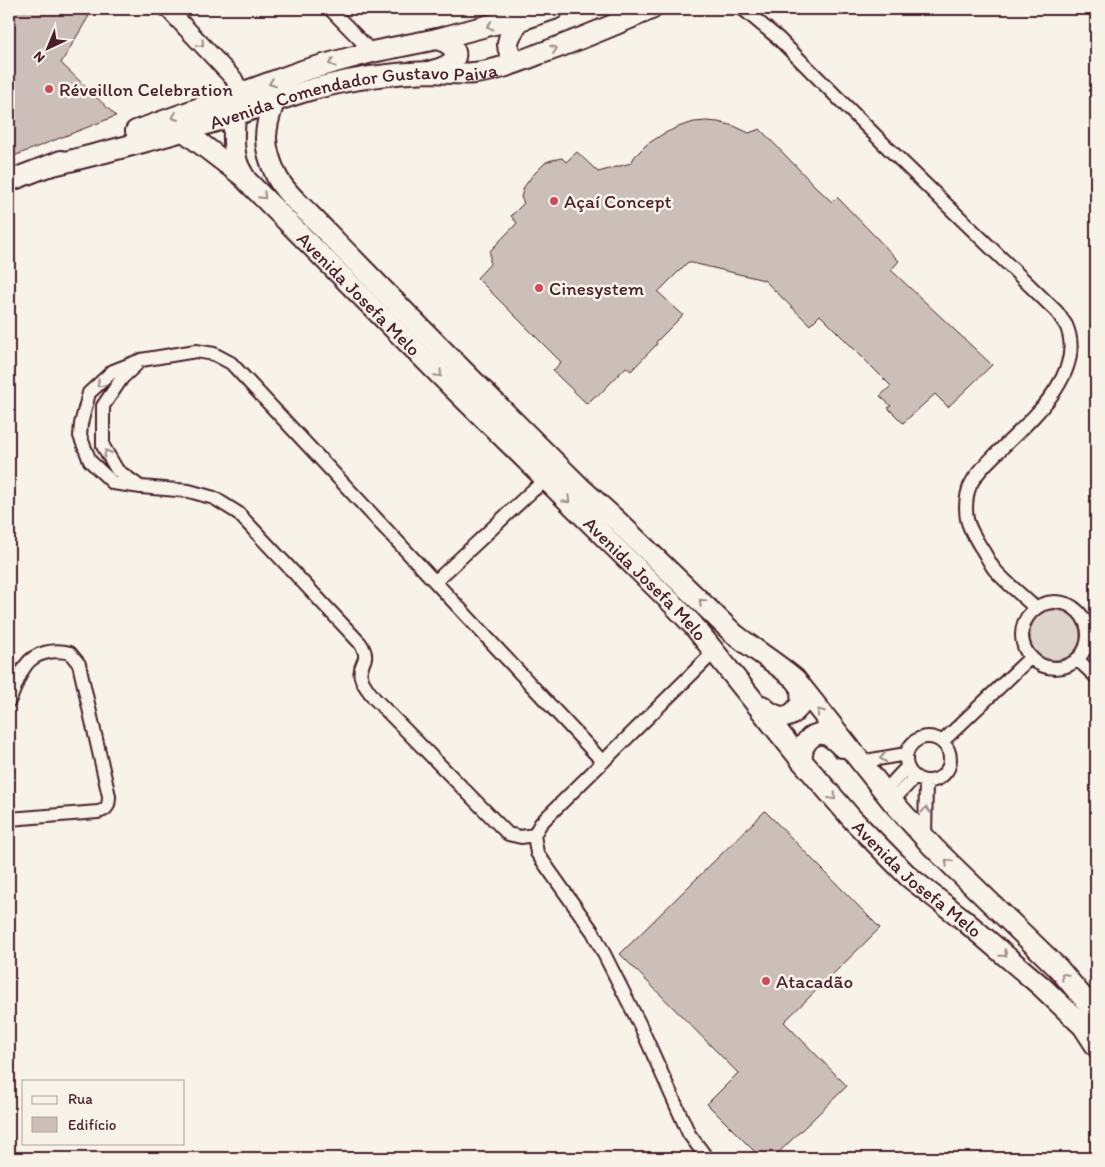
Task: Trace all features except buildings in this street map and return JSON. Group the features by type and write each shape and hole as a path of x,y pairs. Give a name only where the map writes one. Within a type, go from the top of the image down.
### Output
{"main road":[{"name":"Avenida Comendador Gustavo Paiva","path":"9,181 96,146 306,70 372,52 438,39 494,24 520,20 554,9"},
{"name":"Avenida Comendador Gustavo Paiva","path":"49,166 184,131 320,87 365,77 430,72 473,73 488,71 571,43 651,9"},
{"path":"518,62 509,51 507,44 509,37 520,20"},
{"path":"430,72 445,67 455,57 452,46 438,39"},
{"name":"Avenida Josefa Melo","path":"238,95 234,145 240,169 246,180 452,387 674,604 801,760 853,820 909,877 959,916 1041,986 1083,1026 1096,1046"},
{"name":"Avenida Josefa Melo","path":"274,102 266,130 269,156 283,186 299,204 546,453 747,645 795,679 888,797 960,874 1058,968 1096,1013"},
{"path":"184,131 246,180"},
{"path":"236,157 246,148 252,147 269,156"},
{"path":"741,685 768,712 779,717 788,717 794,713 801,703 802,688"},
{"path":"801,760 803,748 814,735 820,733 828,735 858,760"}],"street":[{"path":"168,9 234,79 238,95"},
{"path":"330,9 372,52"},
{"path":"743,9 778,38 1057,312 1065,324 1069,335 1070,350 1064,377 1052,396 1035,416 979,471 971,483 967,497 967,518 972,533 994,568 1035,608"},
{"path":"755,9 778,38"},
{"path":"534,835 521,837 508,834 374,698 360,676 366,652 360,643 238,513 214,498 189,491 113,483 90,461 80,436 89,393 113,371 141,360 196,351 214,354 231,363 603,762"},
{"path":"141,360 122,378 103,406 102,446 117,470 141,487"},
{"path":"81,424 84,434 92,437 99,435 103,424"},
{"path":"436,582 532,491 547,480"},
{"path":"1053,602 1063,603 1072,607 1080,614 1085,622 1087,642 1077,659 1059,667 1049,667 1039,664 1031,657 1024,646 1022,632 1026,619 1035,608 1053,602"},
{"path":"9,701 26,664 33,658 54,651 70,652 79,664 109,796 108,806 96,813 9,819"},
{"path":"707,1158 689,1134 640,1025 593,932 537,853 534,835 541,823 714,652"},
{"path":"942,742 1031,657"},
{"path":"1077,659 1096,677"},
{"path":"858,760 914,770 933,781 944,775 950,764 949,752 942,742 936,738 924,737 912,743 909,748 914,770 925,838"},
{"path":"888,797 914,770"}],"shaded area":[{"path":"1060,610 1073,617 1079,625 1079,645 1073,653 1065,659 1050,660 1037,653 1031,645 1030,630 1037,617 1045,611"}],"place":[{"name":"Réveillon Celebration","path":"49,89"},
{"name":"Açaí Concept","path":"554,201"},
{"name":"Cinesystem","path":"539,288"},
{"name":"Atacadão","path":"766,981"}]}
